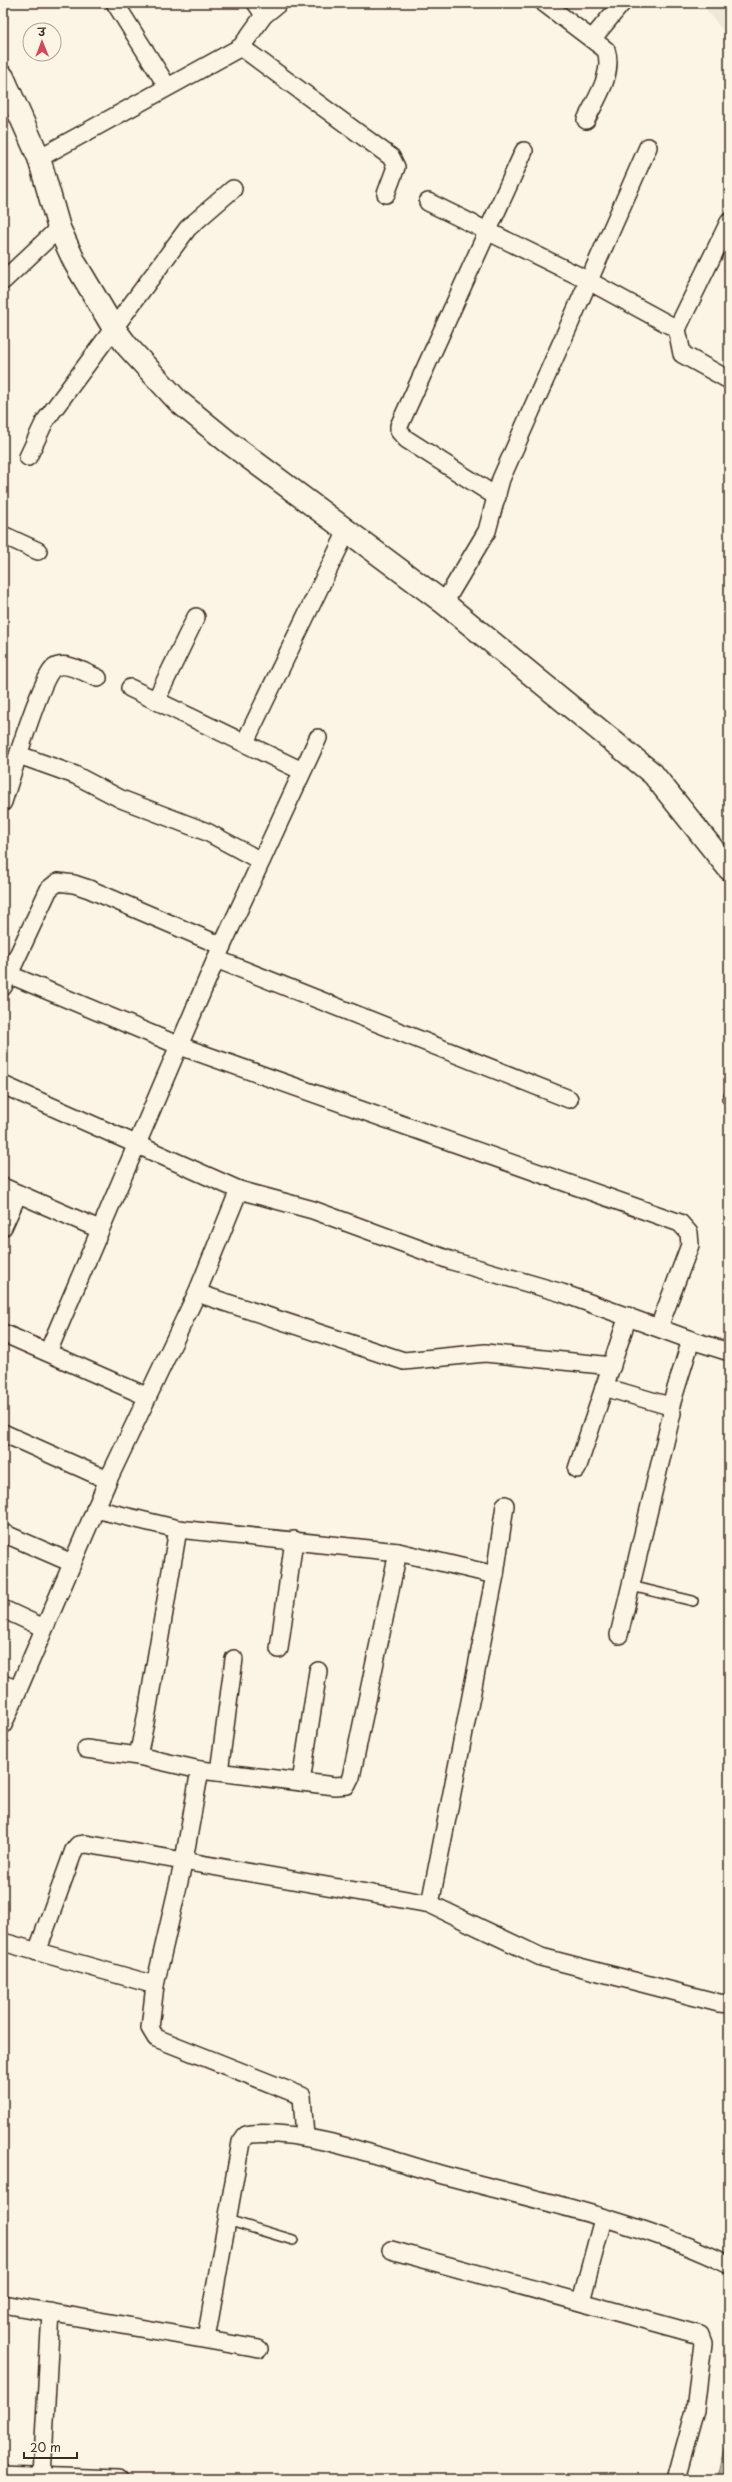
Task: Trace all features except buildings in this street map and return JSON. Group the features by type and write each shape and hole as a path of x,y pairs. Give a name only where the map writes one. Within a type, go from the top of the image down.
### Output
{"street":[{"path":"115,3 167,86"},
{"path":"39,158 240,46 260,9 278,3"},
{"path":"544,3 606,50 609,60 608,72 586,120"},
{"path":"592,40 622,3"},
{"path":"240,46 391,157 396,167 386,194"},
{"path":"3,77 39,158 59,228 75,263 113,328 128,347 178,401 228,442 444,603 653,774 729,869"},
{"path":"444,603 487,531 501,479 587,280 648,147"},
{"path":"497,497 406,439 399,431 399,426 524,151"},
{"path":"28,457 45,421 188,228 233,189"},
{"path":"428,202 486,232 587,280 677,329"},
{"path":"729,222 677,329 682,354 729,380"},
{"path":"3,281 59,228"},
{"path":"245,742 347,531"},
{"path":"3,535 38,551"},
{"path":"156,700 196,617"},
{"path":"3,802 38,699 50,672 55,668 66,666 98,678"},
{"path":"130,688 245,742 302,772"},
{"path":"48,1352 99,1229 137,1146 219,953 318,738"},
{"path":"19,755 75,775 121,798 208,832 261,861"},
{"path":"569,1099 219,953 89,889 62,881 51,886 5,978 180,1046 680,1223 689,1233 690,1245 659,1327"},
{"path":"3,1085 137,1146 239,1190 313,1210 452,1261 562,1293 659,1327 691,1340 729,1352"},
{"path":"3,1725 10,1687 44,1628 95,1509 146,1396 196,1293 239,1190"},
{"path":"3,1227 10,1191 99,1229"},
{"path":"196,1293 404,1360 485,1353 612,1366"},
{"path":"577,1468 628,1316"},
{"path":"3,1333 146,1396"},
{"path":"619,1635 672,1413 670,1408 691,1340"},
{"path":"604,1387 670,1408"},
{"path":"3,1434 108,1480"},
{"path":"430,1904 495,1575 505,1505"},
{"path":"95,1509 178,1529 398,1552 495,1575"},
{"path":"138,1756 147,1712 178,1529"},
{"path":"3,1533 72,1563"},
{"path":"279,1649 294,1540"},
{"path":"86,1749 138,1756 200,1770 301,1782 341,1786 347,1785 351,1778 398,1552"},
{"path":"3,1609 44,1628"},
{"path":"220,1772 234,1659"},
{"path":"301,1782 318,1671"},
{"path":"200,1770 184,1860 155,1986 149,2024 153,2035 302,2096 305,2137"},
{"path":"37,1952 74,1850 78,1845 86,1844 430,1904 541,1957 719,2003 729,2004"},
{"path":"3,1942 155,1986"},
{"path":"206,2339 241,2142 246,2135 305,2137 603,2219 695,2248 729,2265"},
{"path":"581,2301 603,2219"},
{"path":"391,2250 581,2301 700,2335 703,2343 695,2410 676,2479"},
{"path":"3,2304 259,2349"},
{"path":"42,2476 51,2312"},
{"path":"3,2475 119,2479"}],"lane":[{"path":"631,1586 693,1600"},
{"path":"227,2220 293,2240"}],"shaded area":[{"path":"705,3 729,3 729,38 704,7"},
{"path":"729,2435 729,2479 717,2479"}]}
